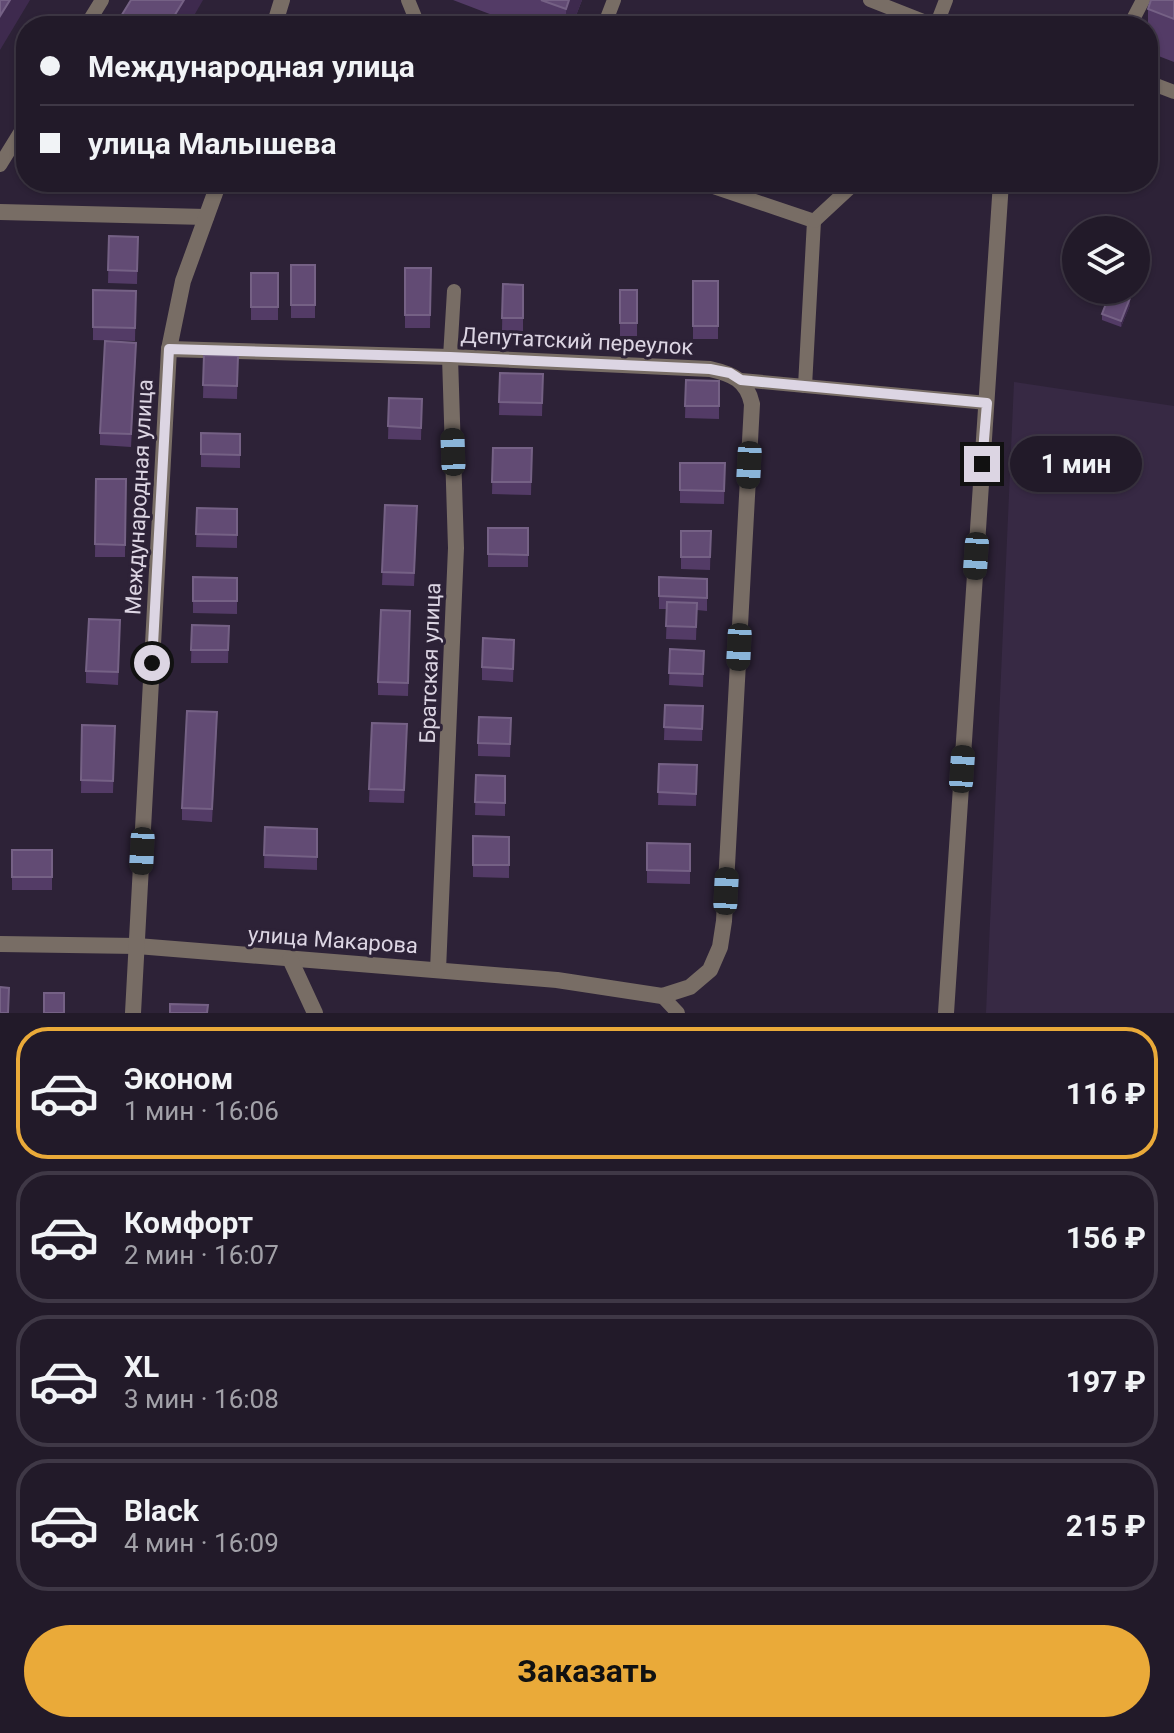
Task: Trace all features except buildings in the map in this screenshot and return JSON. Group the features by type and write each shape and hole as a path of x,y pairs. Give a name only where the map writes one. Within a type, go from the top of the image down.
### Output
{"street":[{"name":"Международная улица","path":"133,1013 169,349 183,281 215,192"},
{"path":"946,1013 1000,192"},
{"path":"0,212 206,217"},
{"name":"Депутатский переулок","path":"169,349 710,369 730,373 741,380"},
{"name":"Братская улица","path":"438,970 456,548 450,357"},
{"path":"662,996 690,987 710,970 720,947 724,921 752,404 750,392 741,380"},
{"name":"улица Макарова","path":"0,944 137,946 557,980 662,996"},
{"path":"290,959 315,1013"}],"lane":[{"path":"870,0 911,16"},
{"path":"0,165 16,139"},
{"path":"728,192 814,221"},
{"path":"805,386 814,221 845,192"},
{"path":"450,357 454,291"},
{"path":"741,380 987,403"},
{"path":"662,996 678,1013"}],"shaded area":[{"path":"1014,382 1174,406 1174,1013 986,1013"}],"route":[{"path":"152,663 169,349 710,369 730,373 741,380 987,403 982,464"}]}
